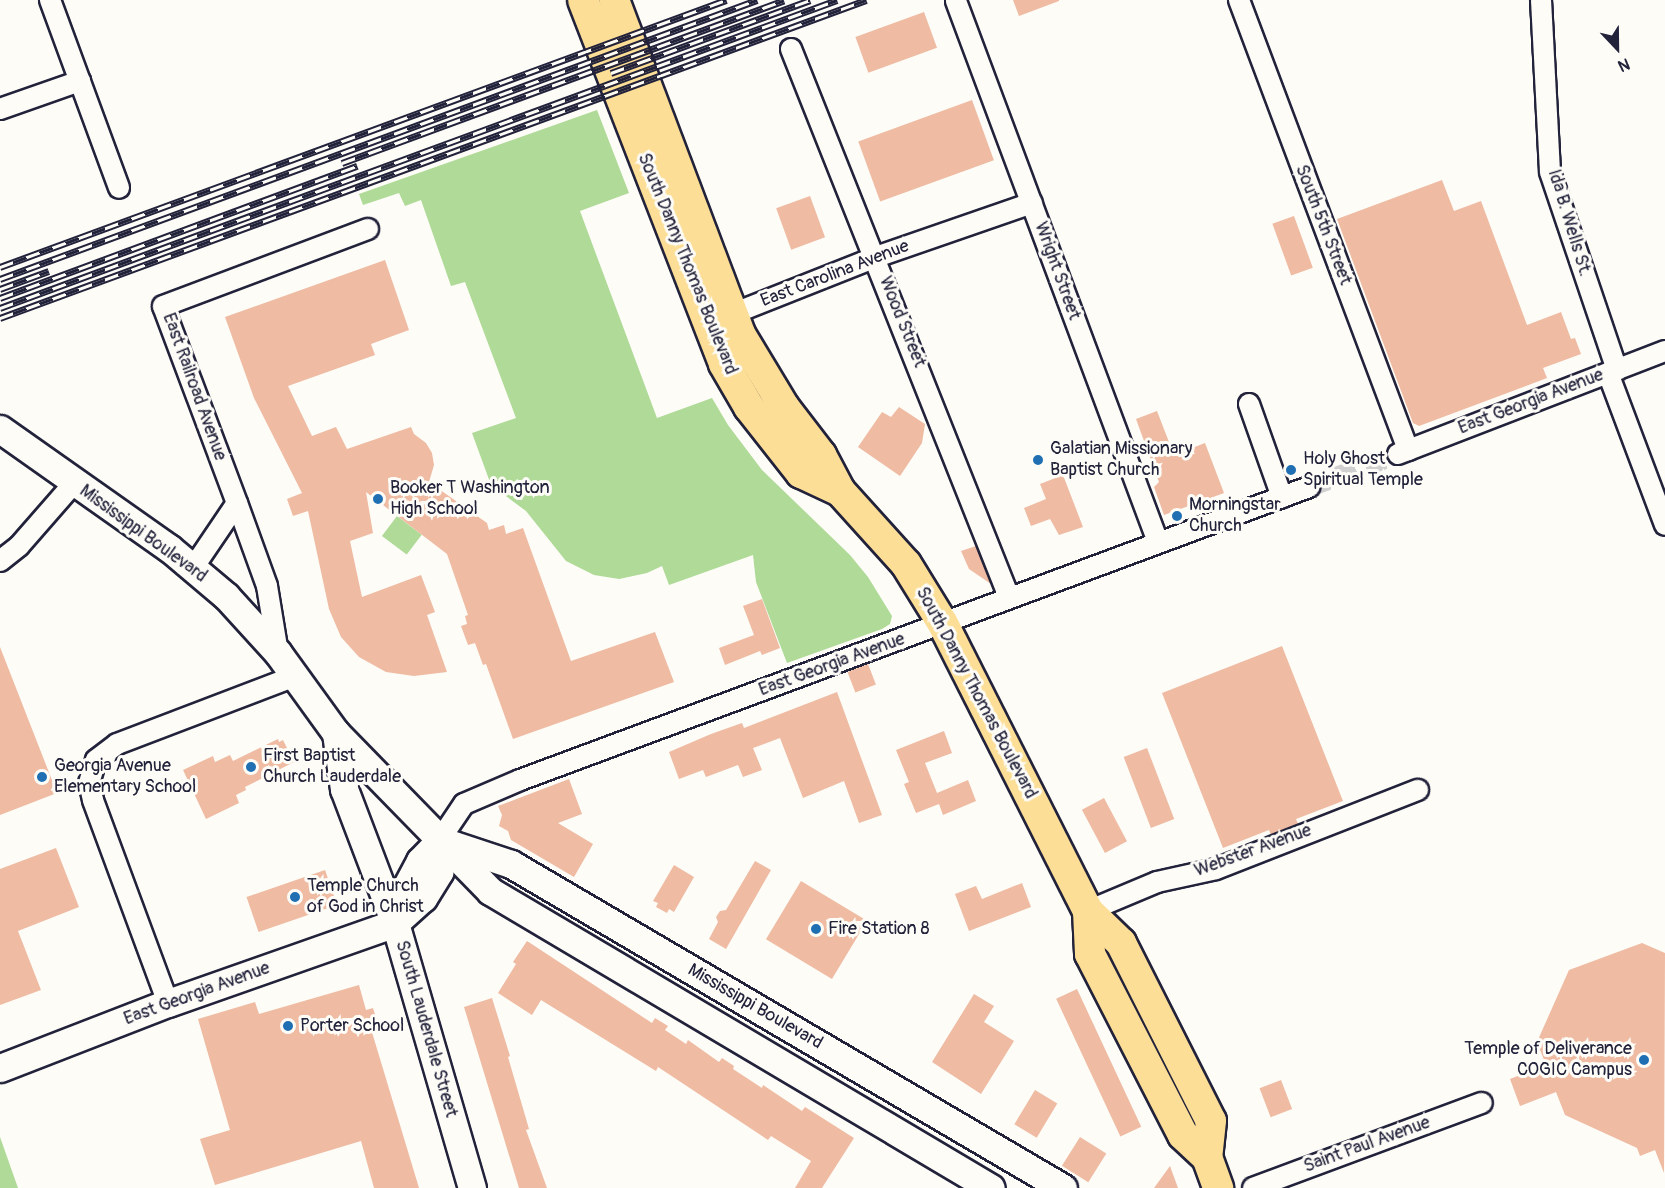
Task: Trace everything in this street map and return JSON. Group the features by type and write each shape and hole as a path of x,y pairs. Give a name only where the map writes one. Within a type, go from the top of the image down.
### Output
{"main road":[{"name":"South Danny Thomas Boulevard","path":"583,0 719,320 761,372 821,455 840,491 906,564 943,624 1088,911 1090,954 1183,1135 1207,1157 1218,1188"},
{"name":"South Danny Thomas Boulevard","path":"614,0 719,320"},
{"name":"Mississippi Boulevard","path":"0,429 169,548 226,596 278,652 336,734 490,891 991,1188"},
{"name":"South Lauderdale Street","path":"336,734 344,789 395,923 472,1188"},
{"name":"Mississippi Boulevard","path":"439,841 511,864 776,1020 1034,1180 1063,1188"},
{"name":"East Georgia Avenue","path":"0,1068 168,1003 395,923 423,898 439,872 439,841"},
{"path":"758,1049 776,1020"}],"street":[{"path":"50,0 119,188"},
{"name":"South 5th Street","path":"1239,0 1403,452"},
{"name":"Ida B. Wells St.","path":"1541,0 1550,172 1612,371 1664,521"},
{"name":"Wright Street","path":"956,1 1158,542"},
{"name":"Wood Street","path":"791,49 876,257 1009,597"},
{"path":"0,110 80,81"},
{"name":"East Carolina Avenue","path":"719,320 876,257 1032,203"},
{"name":"East Railroad Avenue","path":"278,652 267,586 164,306 368,229"},
{"name":"East Georgia Avenue","path":"1403,452 1665,351"},
{"path":"1249,404 1282,497"},
{"path":"0,561 19,546 74,483"},
{"name":"East Georgia Avenue","path":"439,841 464,804 520,780 1309,487"},
{"path":"194,568 237,503"},
{"path":"168,1003 93,800 89,783 96,760 117,744 295,676"},
{"name":"Webster Avenue","path":"1088,911 1157,882 1216,869 1418,789"},
{"name":"Saint Paul Avenue","path":"1253,1188 1482,1103"}],"green space":[{"path":"597,110 629,193 580,211 657,418 712,398 728,425 762,470 850,555 868,577 892,616 890,624 882,629 787,663 756,582 753,555 669,585 662,566 647,573 619,579 594,575 566,561 526,511 491,485 472,433 516,418 465,282 451,286 421,200 405,206 399,193 363,205 359,194"},
{"path":"397,516 422,535 407,555 382,536"},
{"path":"0,1137 18,1188 0,1188"}],"building":[{"path":"1013,0 1059,0 1059,1 1019,16"},
{"path":"924,12 937,48 868,73 855,37"},
{"path":"972,100 994,160 880,202 858,141"},
{"path":"1442,180 1454,211 1481,201 1527,325 1561,312 1571,339 1575,338 1581,354 1543,368 1547,378 1419,426 1413,423 1337,219"},
{"path":"810,196 825,237 791,250 776,208"},
{"path":"1294,216 1313,268 1291,276 1272,224"},
{"name":"Booker T Washington High School","path":"385,260 409,330 371,344 375,355 288,386 312,436 336,427 347,449 411,427 414,434 426,443 432,453 434,465 429,482 487,523 489,530 504,525 506,534 523,528 571,661 655,632 674,682 513,739 486,664 483,665 475,643 468,645 461,626 467,624 465,616 468,615 447,554 366,492 373,533 350,541 362,597 421,575 435,612 427,615 447,672 414,676 386,672 359,657 341,637 329,609 308,511 293,516 287,499 302,493 254,398 225,317"},
{"path":"899,407 925,424 922,443 900,476 858,447 882,412 891,417"},
{"path":"1157,411 1174,455 1205,443 1224,493 1164,515 1154,487 1159,482 1136,419"},
{"path":"1063,475 1083,527 1059,535 1050,519 1031,526 1024,508 1046,499 1040,484"},
{"path":"976,546 991,584 969,569 961,551"},
{"path":"762,599 780,648 762,655 760,651 725,665 719,648 754,635 743,606"},
{"path":"1282,646 1343,801 1296,819 1298,824 1271,835 1269,830 1223,848 1162,693"},
{"path":"0,647 57,793 0,815"},
{"path":"868,664 876,685 855,692 847,672"},
{"path":"837,692 882,815 859,823 844,781 803,798 780,738 753,748 762,770 743,777 738,765 706,777 703,770 679,779 669,752 711,734 742,723 744,728"},
{"path":"944,731 952,753 925,763 937,793 968,780 976,801 943,815 939,804 916,813 904,784 909,782 896,750"},
{"path":"278,739 279,742 283,740 294,762 245,787 246,790 236,795 239,803 206,819 183,770 213,756 215,762 230,755 233,761"},
{"path":"1147,748 1174,819 1151,828 1124,757"},
{"path":"569,779 582,814 558,823 593,844 574,877 511,840 508,831 499,826 502,815 498,806"},
{"path":"1104,798 1127,841 1105,853 1082,810"},
{"path":"56,848 79,907 18,931 41,990 0,1005 0,869"},
{"path":"755,861 771,870 726,949 709,939 718,922 716,917 720,911 726,910"},
{"path":"674,865 694,877 674,912 669,909 667,913 656,907 658,903 653,901"},
{"path":"325,870 337,905 259,932 247,897"},
{"name":"Fire Station 8","path":"801,881 867,921 832,979 766,939"},
{"path":"1022,883 1031,907 969,931 955,894 976,886 982,899"},
{"path":"527,941 652,1023 655,1018 668,1026 665,1030 686,1044 688,1040 719,1062 722,1058 734,1066 733,1069 762,1088 763,1085 802,1111 805,1107 854,1138 822,1188 795,1188 811,1161 771,1136 768,1140 658,1067 656,1071 541,1000 532,1015 498,993 516,964 513,962"},
{"path":"1642,943 1665,953 1664,1173 1655,1150 1640,1156 1637,1148 1565,1115 1556,1092 1520,1106 1510,1079 1546,1065 1537,1042 1569,970"},
{"path":"359,985 366,1010 373,1008 379,1027 371,1029 419,1188 374,1188 361,1141 215,1185 200,1139 230,1130 198,1019 255,1002 259,1014"},
{"path":"1077,989 1141,1127 1120,1136 1056,999"},
{"path":"974,994 994,1006 984,1022 1014,1041 981,1094 932,1062"},
{"path":"492,998 529,1129 526,1130 547,1188 519,1188 464,1007"},
{"path":"1281,1080 1292,1109 1271,1117 1260,1088"},
{"path":"1035,1090 1057,1103 1037,1138 1014,1124"},
{"path":"1080,1137 1106,1153 1088,1182 1062,1166"},
{"path":"1170,1166 1178,1188 1154,1188"}],"tunnel":[{"path":"1309,487 1398,454"}],"railway":[{"path":"0,267 726,0"},
{"path":"0,279 757,0"},
{"path":"342,163 784,0"},
{"path":"611,73 810,0"},
{"path":"0,308 837,0"},
{"path":"0,318 866,0"},
{"path":"0,298 357,166"},
{"path":"0,289 49,271"}],"place":[{"name":"Galatian Missionary Baptist Church","path":"1038,460"},
{"name":"Holy Ghost Spiritual Temple","path":"1291,470"},
{"name":"Booker T Washington High School","path":"378,499"},
{"name":"Morningstar Church","path":"1177,516"},
{"name":"First Baptist Church Lauderdale","path":"251,767"},
{"name":"Georgia Avenue Elementary School","path":"42,777"},
{"name":"Temple Church of God in Christ","path":"295,897"},
{"name":"Fire Station 8","path":"816,929"},
{"name":"Porter School","path":"288,1026"},
{"name":"Temple of Deliverance COGIC Campus","path":"1644,1060"}]}
